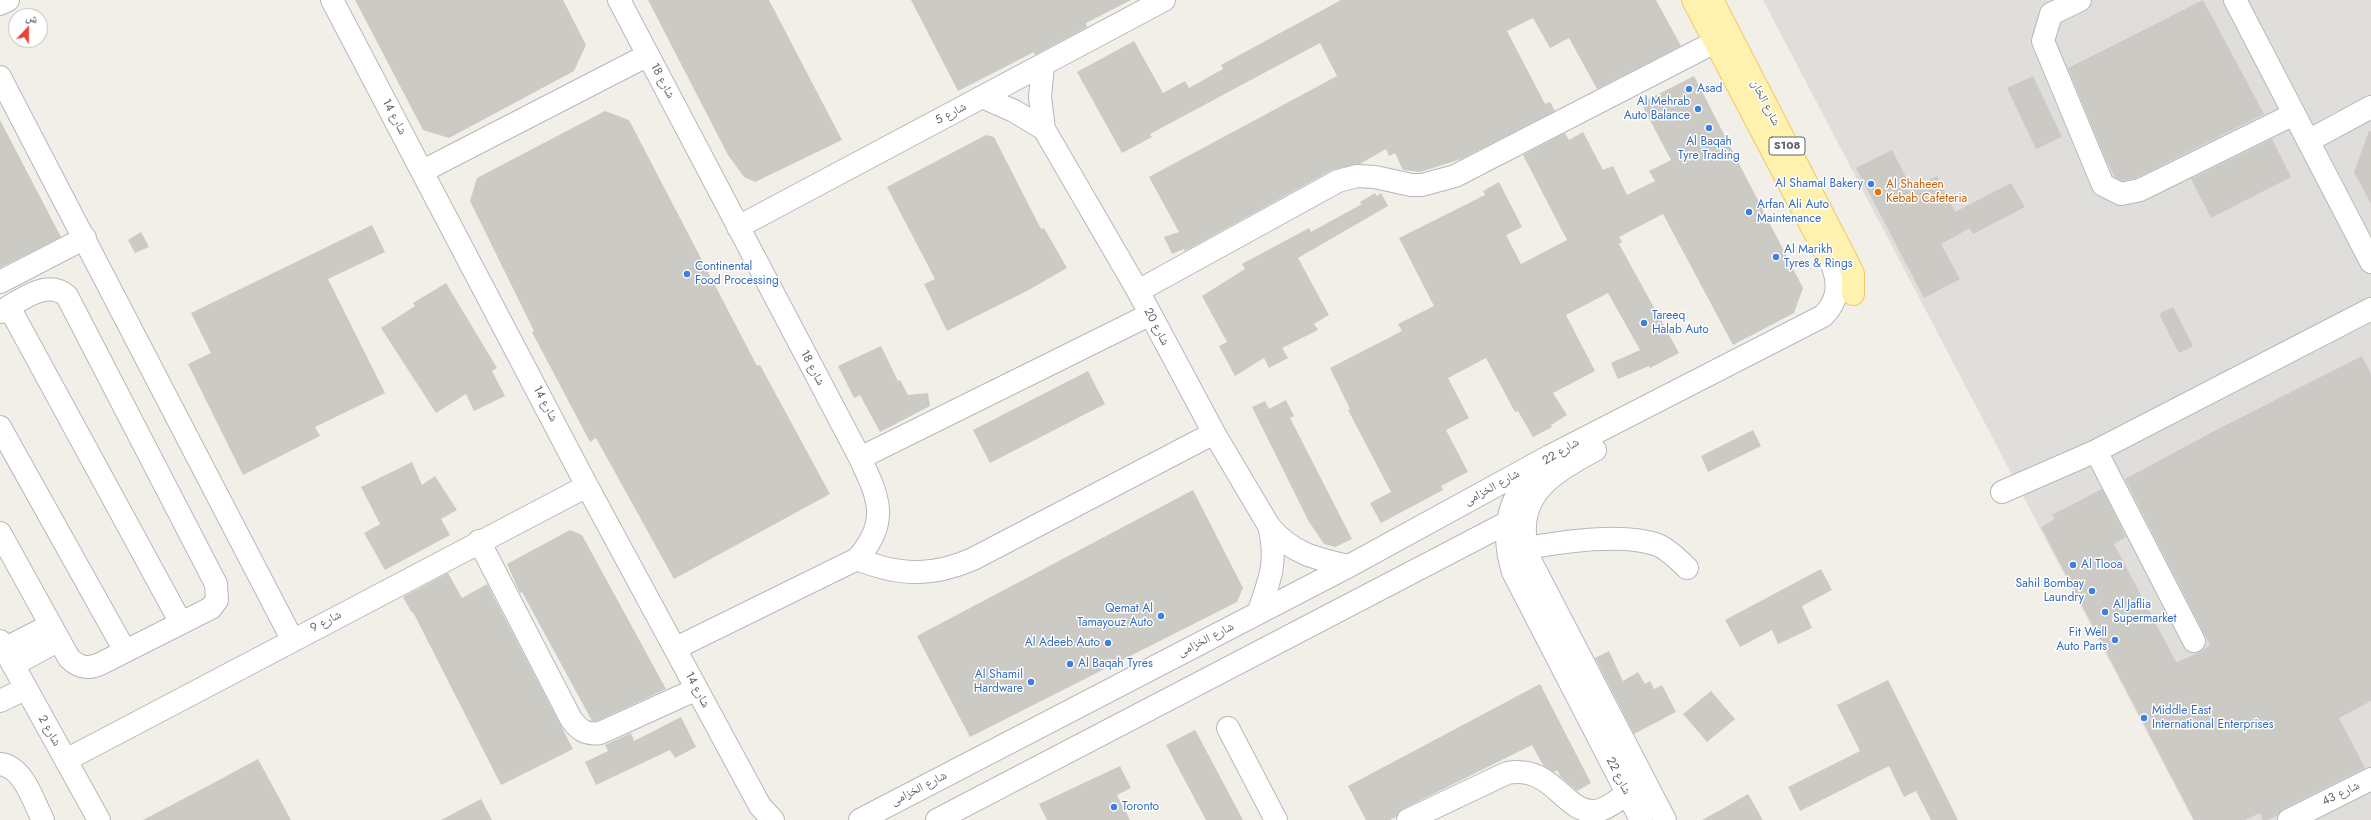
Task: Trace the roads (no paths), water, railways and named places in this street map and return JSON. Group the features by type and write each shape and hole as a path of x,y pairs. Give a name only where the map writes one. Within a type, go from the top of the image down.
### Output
{"main road":[{"name":"شارع الخان","path":"1693,0 1833,267"},
{"name":"شارع الخان","path":"1712,0 1849,265 1853,274 1853,294"}],"street":[{"path":"0,4 8,0"},
{"name":"شارع 14","path":"332,0 587,486 765,815"},
{"name":"شارع 18","path":"619,0 860,458 874,488 879,507 878,526 870,544 857,559 676,648"},
{"name":"شارع 5","path":"738,227 1164,0"},
{"path":"2080,0 2051,14 2044,41 2103,186 2121,194 2140,190 2294,114"},
{"path":"2235,0 2371,262"},
{"path":"1138,291 1338,181 1357,176 1375,177 1411,185 1422,185 1450,178 1715,42"},
{"path":"423,171 648,55"},
{"name":"شارع 20","path":"1043,65 1040,97 1044,128 1138,291 1149,315 1214,433 1269,526 1280,539 1302,554 1315,559 1349,566"},
{"path":"0,77 292,639"},
{"path":"982,97 1014,111 1044,128"},
{"path":"2308,140 2371,107"},
{"path":"0,282 85,238"},
{"name":"شارع 22","path":"1641,820 1513,572 1507,547 1507,522 1515,497 1521,486 1534,470 1550,456 1819,319 1829,310 1836,294 1837,285 1833,267"},
{"path":"0,533 73,663 87,668 94,667 181,623 214,604 218,594 216,584 71,302 62,292 50,288 44,289 5,309 181,623"},
{"name":"شارع 22","path":"1665,820 1530,560 1526,548 1525,524 1528,511 1538,489 1555,472 1837,318 1850,303 1853,294"},
{"path":"2002,492 2096,450 2371,309"},
{"path":"860,458 1149,315"},
{"path":"0,427 125,651"},
{"path":"857,559 875,566 914,573 952,568 973,559 1214,433"},
{"path":"2096,450 2194,641"},
{"name":"شارع الخزامى","path":"860,820 1349,566 1550,456"},
{"name":"شارع 9","path":"66,760 292,639 587,486"},
{"path":"937,820 1528,511"},
{"name":"شارع 20","path":"1258,613 1274,567 1274,553 1269,526"},
{"path":"1526,548 1586,540 1644,541 1660,546 1687,568"},
{"path":"479,541 571,718 580,729 586,733 600,733 696,688"},
{"path":"6,652 55,632"},
{"name":"شارع 2","path":"6,652 24,689 99,820"},
{"path":"0,701 24,689"},
{"path":"1228,728 1276,820"},
{"path":"0,764 6,765 18,772 43,820"},
{"path":"1408,820 1507,773 1516,771 1535,774 1543,778 1572,803 1586,810 1601,809 1627,794"},
{"name":"شارع 43","path":"2289,820 2371,779"}],"place":[{"name":"Asad","path":"1689,89"},
{"name":"Al Mehrab Auto Balance","path":"1698,109"},
{"name":"Al Baqah Tyre Trading","path":"1709,128"},
{"name":"Al Shamal Bakery","path":"1871,184"},
{"name":"Al Shaheen Kebab Cafeteria","path":"1878,192"},
{"name":"Arfan Ali Auto Maintenance","path":"1749,212"},
{"name":"Al Marikh Tyres & Rings","path":"1776,257"},
{"name":"Continental Food Processing","path":"687,274"},
{"name":"Tareeq Halab Auto","path":"1644,323"},
{"name":"Al Tlooa","path":"2073,565"},
{"name":"Sahil Bombay Laundry","path":"2092,591"},
{"name":"Al Jaflia Supermarket","path":"2105,612"},
{"name":"Qemat Al Tamayouz Auto","path":"1161,616"},
{"name":"Fit Well Auto Parts","path":"2115,640"},
{"name":"Al Adeeb Auto","path":"1108,643"},
{"name":"Al Baqah Tyres","path":"1070,664"},
{"name":"Al Shamil Hardware","path":"1031,682"},
{"name":"Middle East International Enterprises","path":"2144,718"},
{"name":"Toronto","path":"1114,807"}]}
